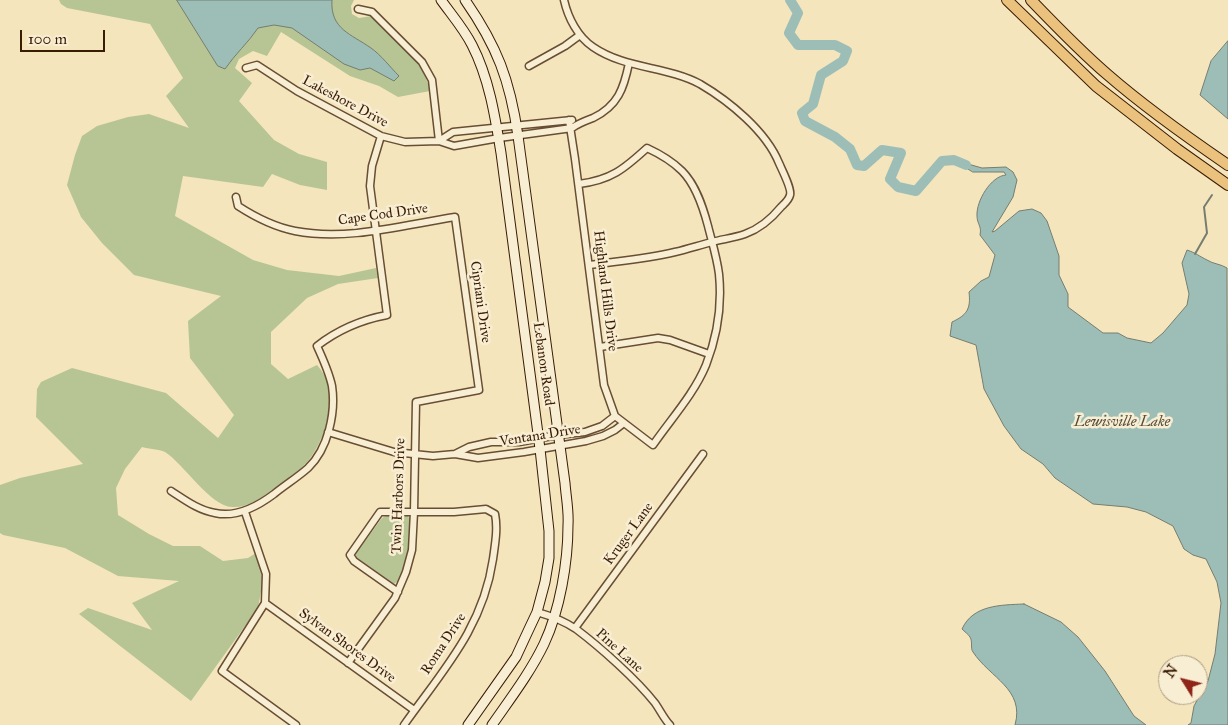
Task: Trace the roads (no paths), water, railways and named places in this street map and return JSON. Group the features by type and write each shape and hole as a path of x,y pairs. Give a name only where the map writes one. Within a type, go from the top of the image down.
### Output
{"main road":[{"name":"Lebanon Road","path":"441,0 472,44 487,84 497,128 550,531 545,582 537,612 516,657 468,725"},
{"name":"Lebanon Road","path":"465,0 479,20 498,56 510,89 517,126 560,446 568,524 566,564 554,617 544,644 492,725"},
{"path":"1007,0 1096,86 1149,128 1228,185"},
{"path":"1032,0 1064,34 1107,74 1158,115 1228,165"},
{"path":"1149,128 1158,115"}],"street":[{"path":"564,0 570,20 580,35 591,46 606,56 685,77 701,85 734,108 750,123 778,160 791,194 776,213 764,224 746,234 674,252 589,265"},
{"path":"358,9 372,12 422,62 432,80 439,141"},
{"path":"530,66 580,35"},
{"name":"Lakeshore Drive","path":"246,68 257,65 297,91 381,136 405,142 439,141 454,146 572,128 603,112 616,100 624,85 629,62"},
{"name":"Lakeshore Drive","path":"439,141 453,132 569,120 581,122"},
{"name":"Highland Hills Drive","path":"569,120 572,128 604,385 615,416"},
{"path":"171,491 197,508 216,514 245,512 269,498 309,467 323,448 333,404 332,386 317,346 350,325 366,319 387,315 370,186 372,166 381,136"},
{"path":"579,184 616,174 647,148 662,155 683,172 694,188 704,210 719,276 719,304 715,335 706,365 694,387 653,444 615,416"},
{"name":"Cape Cod Drive","path":"236,197 238,206 259,218 293,231 319,234 345,234 455,216"},
{"name":"Cipriani Drive","path":"416,402 479,390 455,216"},
{"path":"600,348 658,338 670,340 709,354"},
{"name":"Twin Harbors Drive","path":"348,662 398,592 412,550 416,402"},
{"name":"Ventana Drive","path":"455,454 469,447 491,442 519,442 585,432 602,426 615,416"},
{"name":"Ventana Drive","path":"328,432 394,452 433,456 455,454 478,458 586,442 603,436 624,423"},
{"name":"Kruger Lane","path":"575,628 703,454"},
{"name":"Roma Drive","path":"404,725 463,643 480,610 491,571 497,534 495,514 486,509 454,512 414,512"},
{"path":"245,512 266,574 265,603 222,670 296,725"},
{"path":"398,592 354,561 350,555 380,512 414,512"},
{"name":"Sylvan Shores Drive","path":"265,603 414,710"},
{"name":"Pine Lane","path":"537,612 554,617 575,628 620,667 654,703 668,724"}],"water":[{"path":"177,0 332,0 334,18 343,30 375,51 399,76 394,81 370,68 360,70 344,64 292,28 274,25 258,28 225,69 218,66"},
{"path":"1228,41 1228,119 1200,95 1211,61"},
{"name":"Lewisville Lake","path":"954,160 982,168 1006,167 1013,172 1017,180 1013,197 992,232 1019,211 1032,209 1041,213 1047,221 1059,256 1059,275 1068,294 1068,307 1103,333 1118,333 1127,338 1151,343 1163,333 1187,305 1189,294 1182,263 1187,250 1227,268 1228,725 1188,725 1191,723 1195,705 1208,705 1208,681 1215,654 1221,603 1217,582 1206,559 1193,555 1184,549 1173,526 1146,512 1127,507 1093,504 1055,478 1043,464 1021,449 1004,426 984,389 976,345 950,336 952,322 967,311 969,292 981,281 989,277 995,255 980,235 977,210 990,184 1000,176 1006,175 1004,172 973,172"},
{"path":"1024,604 1061,622 1078,637 1105,671 1134,716 1146,725 1015,725 1017,713 1011,693 973,652 970,637 962,629 973,615 980,611 997,606"}],"waterway":[{"path":"790,0 798,13 789,33 798,45 835,45 847,51 843,61 821,75 813,104 802,113 805,121 835,137 850,149 857,165 864,166 882,150 901,153 890,179 898,187 916,191 942,161 954,160 966,165"},
{"path":"1195,254 1207,233 1204,207 1212,195"}]}
